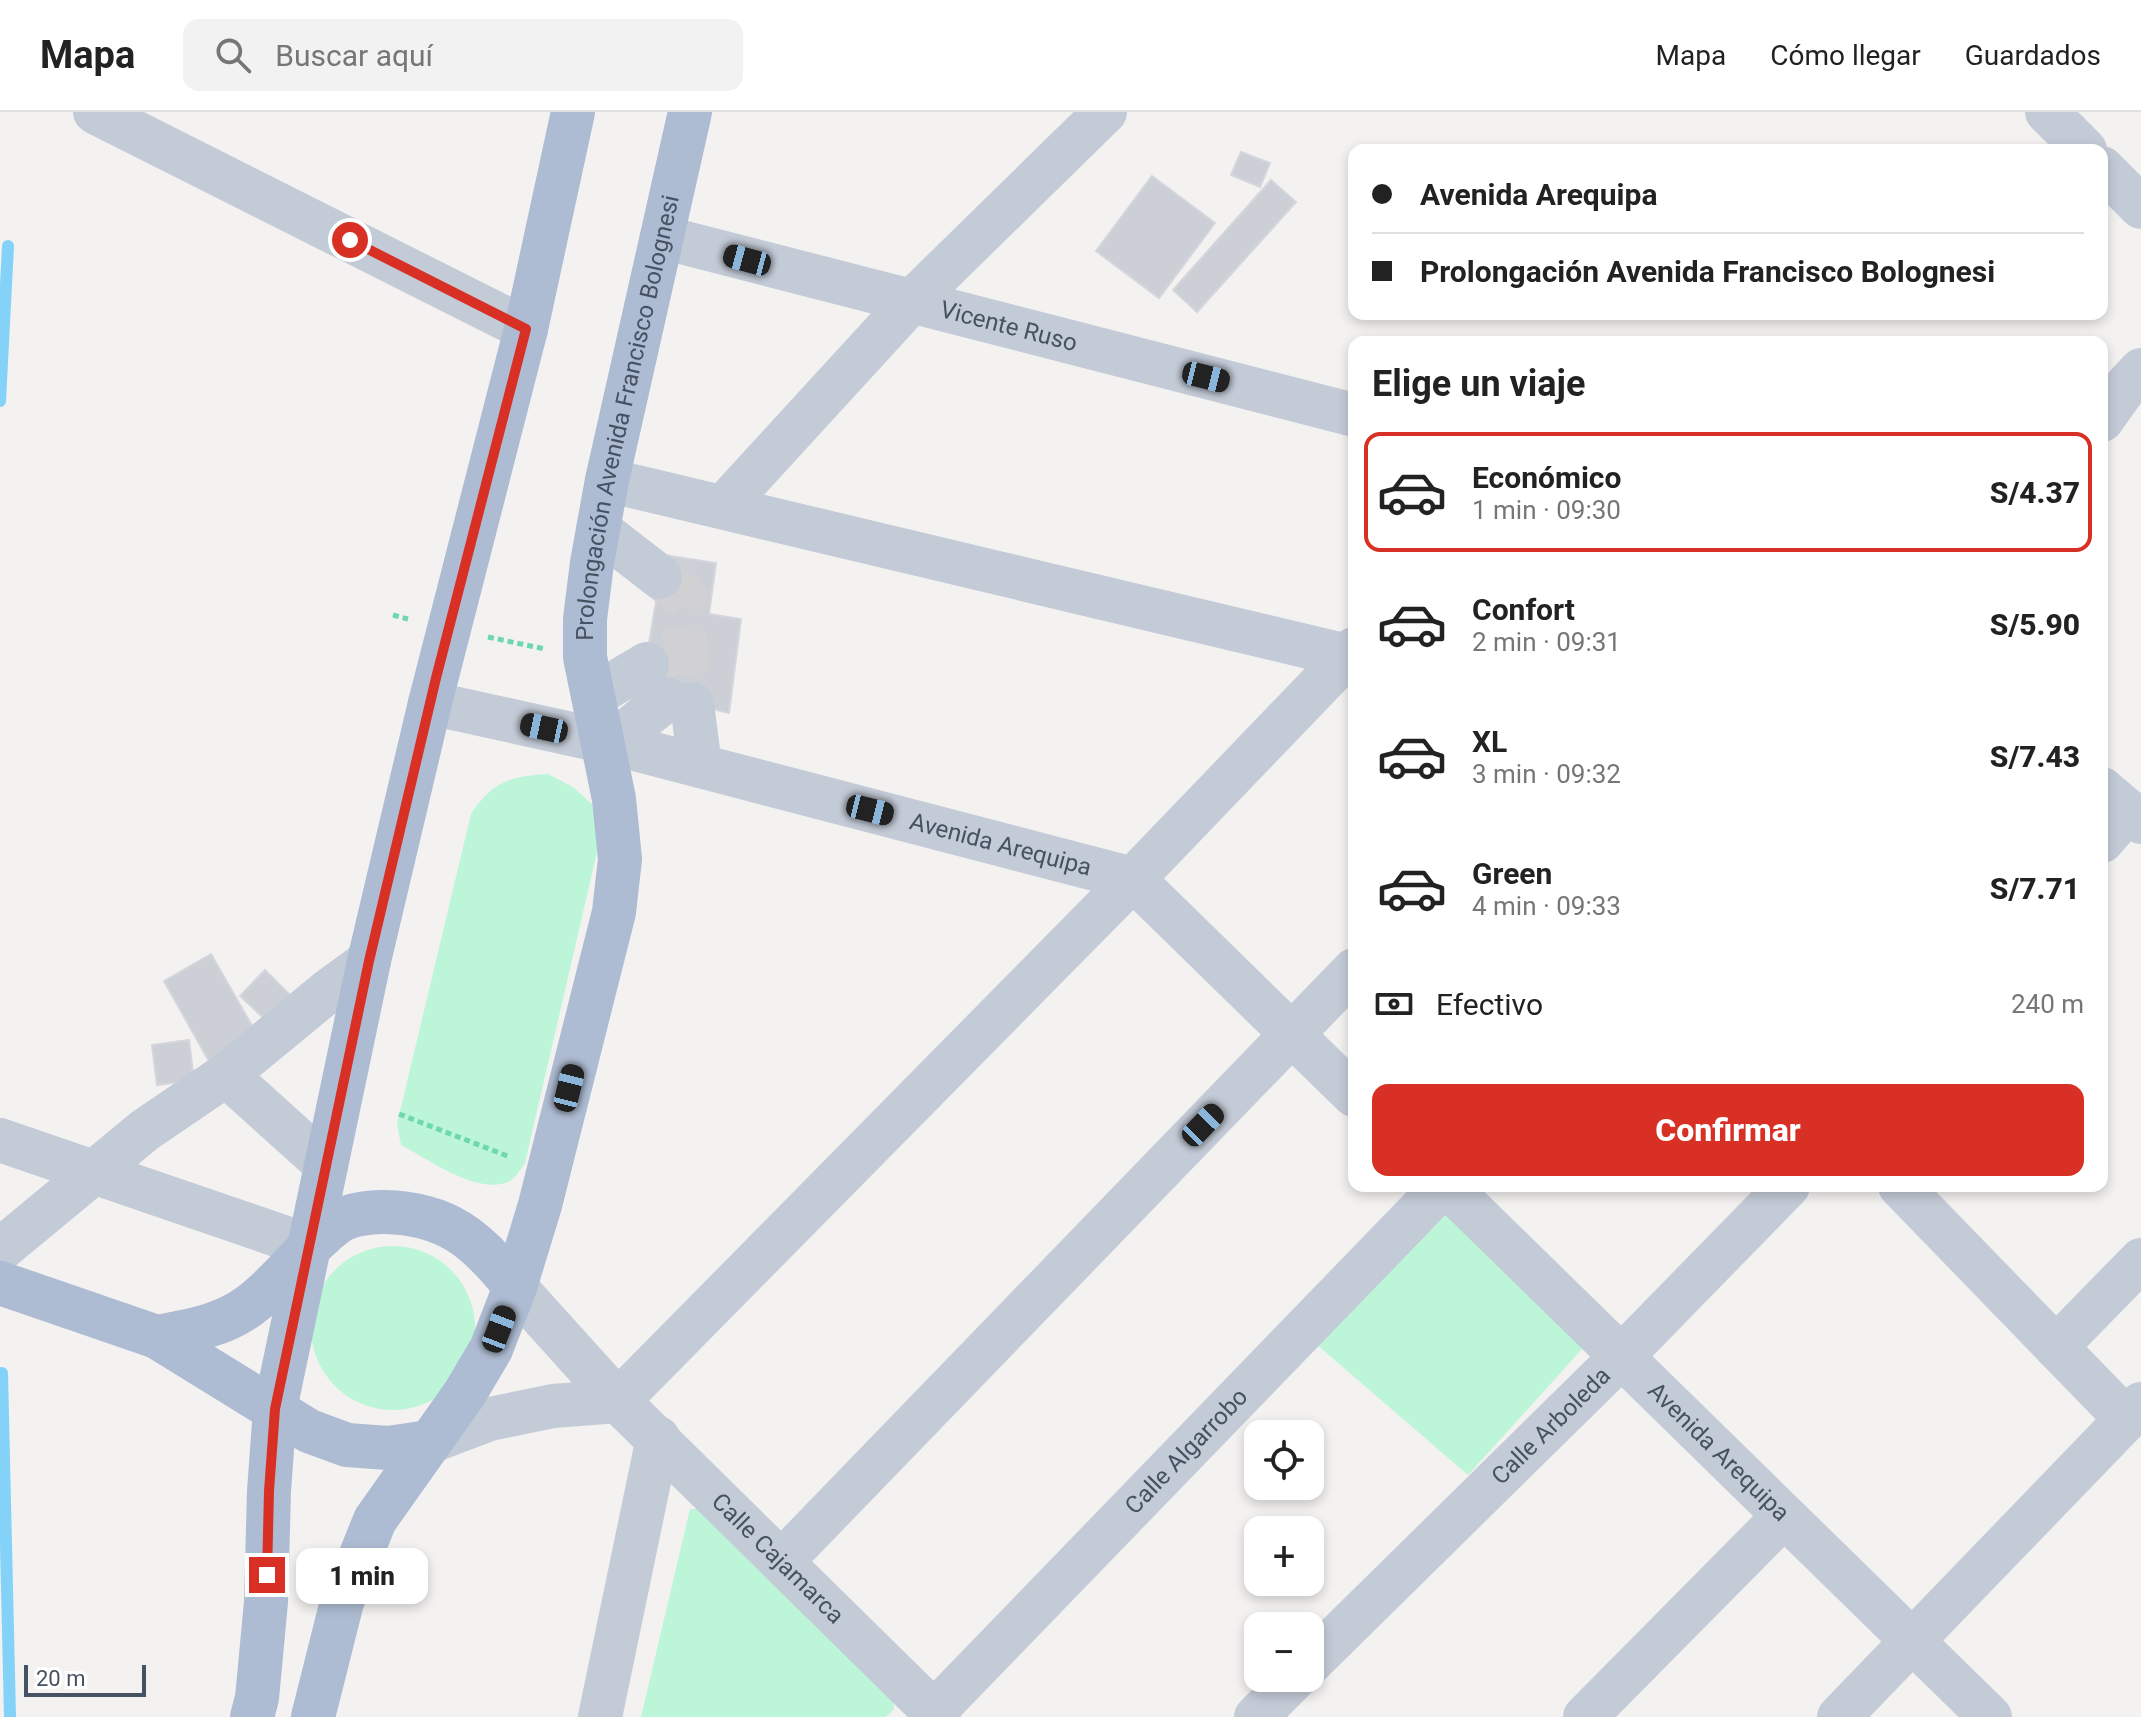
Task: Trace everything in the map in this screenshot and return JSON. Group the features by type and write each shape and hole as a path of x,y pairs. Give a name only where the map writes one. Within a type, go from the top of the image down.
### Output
{"main road":[{"path":"252,1717 257,1698 266,1602 275,1409 369,961 448,629 526,329 573,112"},
{"name":"Prolongación Avenida Francisco Bolognesi","path":"313,1717 342,1602 375,1520 465,1393 491,1349 515,1287 540,1205 614,912 620,859 607,741 589,676 585,619 607,480 690,112"},
{"name":"Calle Cajamarca","path":"157,1337 204,1329 248,1308 284,1276 309,1246 340,1220 374,1212 409,1212 442,1221 471,1239 515,1287"},
{"path":"0,1283 157,1337 309,1431 347,1445 388,1448 429,1442"}],"street":[{"path":"95,112 526,329"},
{"path":"723,507 911,302 1105,112"},
{"path":"2047,112 2079,144"},
{"path":"2108,174 2141,207"},
{"name":"Vicente Ruso","path":"662,237 1348,413"},
{"path":"607,480 1348,652"},
{"path":"598,529 660,577"},
{"path":"429,1442 490,1419 553,1406 618,1401 1133,879 1348,654"},
{"path":"589,676 669,689"},
{"path":"607,741 669,689"},
{"path":"669,689 700,766"},
{"name":"Avenida Arequipa","path":"430,703 607,741 1133,879 1348,1089"},
{"path":"0,1250 145,1130 226,1075 369,961"},
{"path":"782,1561 1348,976"},
{"path":"226,1075 326,1165"},
{"path":"0,1140 309,1246"},
{"name":"Calle Algarrobo","path":"934,1715 1439,1192"},
{"name":"Avenida Arequipa","path":"1451,1192 1990,1717"},
{"name":"Calle Arboleda","path":"1324,1649 1622,1356 1782,1192"},
{"path":"1839,1717 2134,1412 2056,1347 1906,1192"},
{"path":"2056,1347 2141,1260"},
{"name":"Calle Cajamarca","path":"515,1287 618,1401 934,1715"},
{"path":"600,1717 658,1438"},
{"path":"1585,1717 1784,1516"},
{"path":"1256,1717 1281,1692"}],"path":[{"path":"393,615 448,629 589,676"},
{"path":"399,1114 511,1158"}],"green space":[{"path":"548,774 573,787 593,805 600,839 525,1163 508,1182 482,1184 453,1174 401,1145 397,1124 471,814 487,795 504,783"},
{"path":"1455,1206 1592,1338 1468,1475 1316,1344"},
{"path":"393,1246 425,1252 451,1270 469,1296 475,1328 469,1360 451,1386 425,1404 393,1410 361,1404 335,1386 317,1360 311,1328 317,1296 335,1270 361,1252"},
{"path":"690,1509 707,1509 893,1695 894,1709 886,1717 641,1717"}],"building":[{"path":"1241,152 1270,163 1260,187 1231,175"},
{"path":"1152,176 1215,223 1159,298 1096,251"},
{"path":"1271,180 1296,202 1197,312 1173,290"},
{"path":"664,555 716,563 709,614 741,619 729,713 692,704 646,661"},
{"path":"211,954 259,1038 211,1065 164,981"},
{"path":"265,970 294,999 270,1024 240,996"},
{"path":"189,1040 194,1080 157,1085 152,1045"}],"waterway":[{"path":"0,401 8,246"},
{"path":"2,1373 10,1717"}],"tunnel":[{"path":"660,577 686,598 684,643 692,704"}],"route":[{"path":"267,1575 275,1409 369,961 436,678 526,329 350,240"}]}
